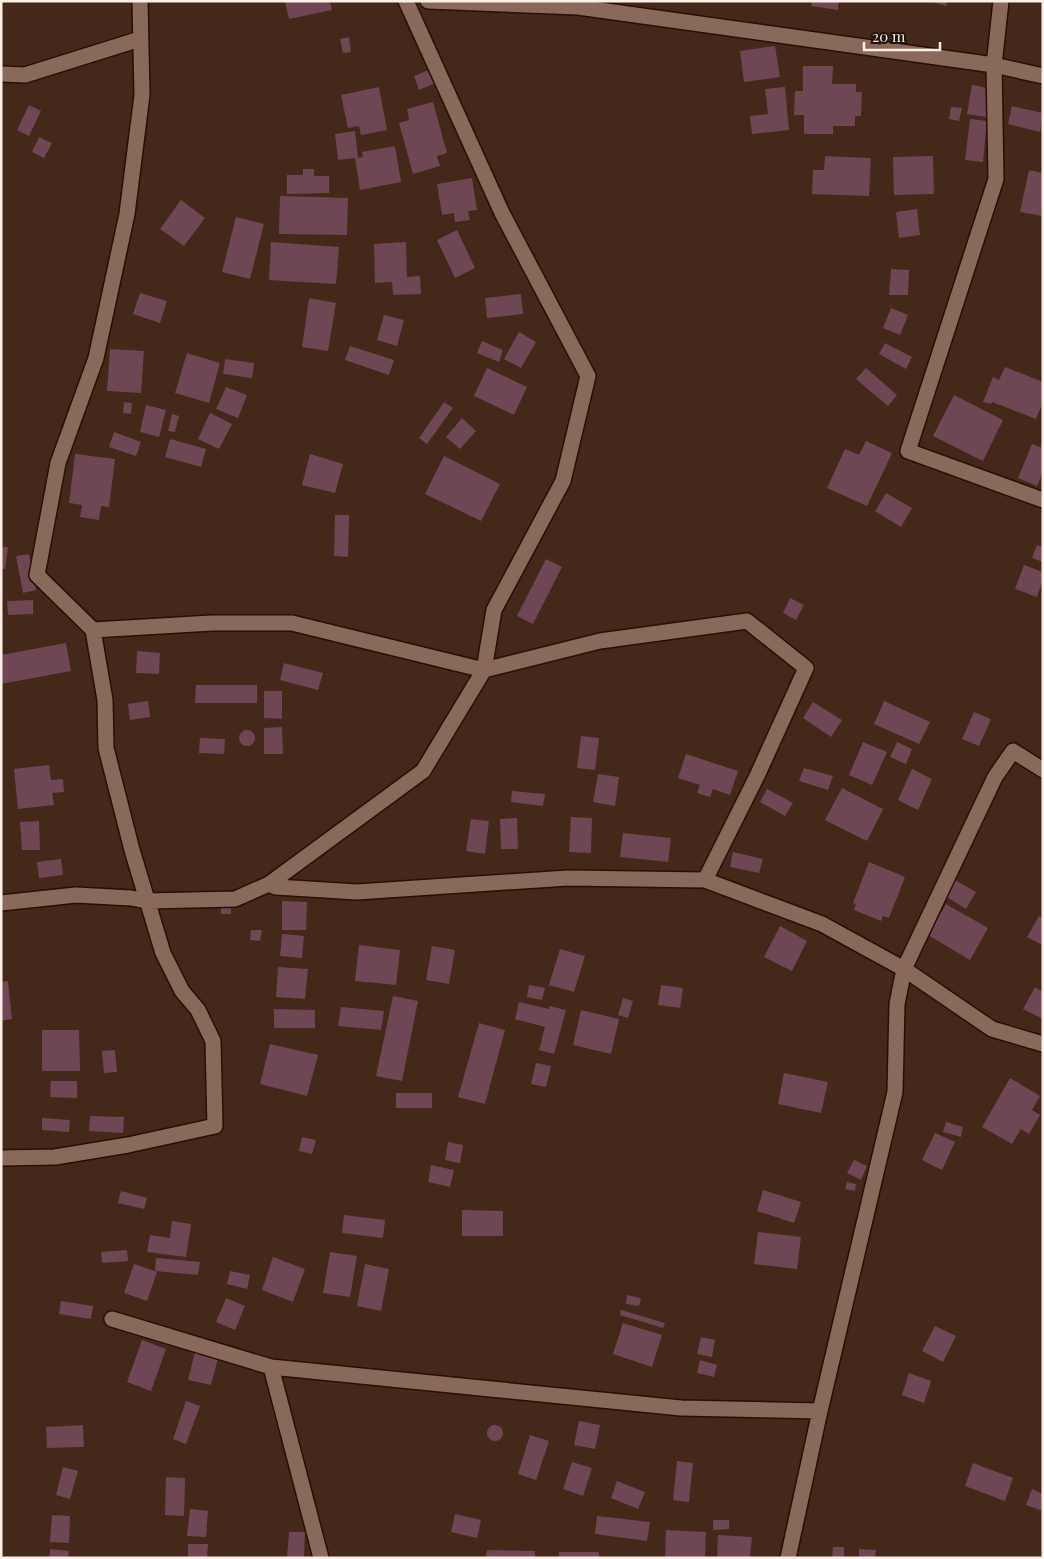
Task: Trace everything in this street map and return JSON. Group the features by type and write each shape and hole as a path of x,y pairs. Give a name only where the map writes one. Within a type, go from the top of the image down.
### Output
{"street":[{"path":"1,1158 55,1157 128,1145 215,1126 213,1041 198,1010 182,991 163,954 132,850 106,748 105,700 93,630 37,576 58,463 96,358 126,214 142,95 140,1"},
{"path":"1,903 76,895 147,900 235,898 269,884 423,771 484,670 494,610 563,481 588,376 502,213 406,1"},
{"path":"428,1 578,7 994,65 1043,76"},
{"path":"1001,1 994,65 996,179 908,451 1043,500"},
{"path":"1,74 25,75 140,39"},
{"path":"93,630 212,623 292,623 484,670 600,640 747,621 806,668 757,776 706,880"},
{"path":"788,1558 820,1411 895,1092 897,1004 904,969 995,777 1013,751 1043,770"},
{"path":"269,884 276,887 357,892 568,878 706,880 822,924 904,969 992,1030 1043,1044"},
{"path":"112,1319 271,1367 681,1408 820,1411"},
{"path":"271,1367 321,1558"}],"building":[{"path":"285,1 330,1 332,10 289,19"},
{"path":"812,1 839,1 838,10 811,6"},
{"path":"929,1 947,1 946,6"},
{"path":"349,37 351,52 343,53 340,39"},
{"path":"775,46 780,77 744,82 740,51"},
{"path":"803,66 833,66 832,84 856,84 856,92 862,92 861,116 855,116 855,126 833,126 833,134 804,134 804,115 794,115 795,91 803,91"},
{"path":"429,70 435,83 419,90 414,76"},
{"path":"972,85 992,89 987,117 967,114"},
{"path":"379,87 387,130 361,135 359,126 348,128 341,95"},
{"path":"785,87 789,130 752,134 750,116 768,114 765,89"},
{"path":"433,102 447,153 437,156 440,166 413,174 399,123 409,120 407,109"},
{"path":"29,105 41,111 29,136 17,130"},
{"path":"1012,106 1043,113 1040,132 1008,124"},
{"path":"951,107 962,108 959,121 949,119"},
{"path":"970,119 987,121 983,162 965,160"},
{"path":"355,131 358,158 363,157 362,152 395,146 401,182 360,190 355,158 338,160 335,134"},
{"path":"39,137 52,143 44,158 32,152"},
{"path":"825,156 871,158 869,196 812,194 813,170 824,170"},
{"path":"933,156 934,194 894,195 893,157"},
{"path":"303,169 314,169 314,176 329,176 329,193 287,194 287,175 303,175"},
{"path":"1029,170 1043,173 1043,216 1020,212"},
{"path":"472,178 477,210 468,211 470,220 455,222 454,213 442,215 437,184"},
{"path":"280,196 348,198 347,235 279,234"},
{"path":"181,200 205,218 184,246 160,229"},
{"path":"917,209 920,235 899,238 896,212"},
{"path":"236,217 264,224 250,279 222,272"},
{"path":"457,230 475,268 455,278 437,240"},
{"path":"271,242 339,247 336,284 269,280"},
{"path":"406,242 407,277 420,276 421,294 393,295 392,282 375,283 374,244"},
{"path":"891,269 909,270 908,295 889,295"},
{"path":"140,293 167,301 160,323 133,314"},
{"path":"521,294 523,314 487,318 485,298"},
{"path":"309,298 336,303 328,351 302,347"},
{"path":"891,308 908,315 900,335 883,328"},
{"path":"384,315 404,320 397,346 377,340"},
{"path":"519,332 536,342 521,368 504,359"},
{"path":"482,341 503,350 499,362 477,353"},
{"path":"885,343 912,357 906,369 879,354"},
{"path":"350,346 394,360 389,375 345,360"},
{"path":"110,349 144,351 141,393 107,391"},
{"path":"187,353 220,363 209,403 175,393"},
{"path":"225,359 254,363 252,378 223,374"},
{"path":"1005,367 1043,382 1043,402 1036,419 992,402 991,404 983,402 993,377 999,380"},
{"path":"487,368 527,387 514,415 474,396"},
{"path":"866,368 897,395 888,406 856,379"},
{"path":"226,387 247,395 238,418 216,409"},
{"path":"954,395 1003,420 983,461 933,436"},
{"path":"124,402 132,403 131,414 123,413"},
{"path":"444,402 453,408 427,444 419,438"},
{"path":"146,405 166,410 159,437 140,432"},
{"path":"210,413 232,424 219,449 198,439"},
{"path":"172,414 179,416 175,432 168,431"},
{"path":"462,418 476,431 460,449 446,437"},
{"path":"114,432 141,442 136,456 109,447"},
{"path":"170,439 206,449 201,467 165,457"},
{"path":"866,441 892,453 867,506 827,488 845,449 859,455"},
{"path":"1032,444 1043,448 1043,472 1037,486 1018,478"},
{"path":"75,454 115,459 109,507 101,506 99,520 80,517 82,505 69,503"},
{"path":"310,454 343,464 335,493 302,485"},
{"path":"444,456 500,484 481,521 425,494"},
{"path":"886,493 912,508 901,527 875,511"},
{"path":"335,515 349,515 348,557 334,556"},
{"path":"1037,545 1043,547 1043,562 1032,558"},
{"path":"1,547 8,547 5,569 1,569"},
{"path":"29,554 36,590 23,593 16,556"},
{"path":"546,559 562,567 533,624 517,616"},
{"path":"1024,565 1043,572 1043,579 1037,597 1015,589"},
{"path":"790,598 804,605 796,620 783,613"},
{"path":"33,600 33,614 8,615 7,601"},
{"path":"66,643 71,671 1,684 1,655"},
{"path":"137,651 160,653 159,674 136,673"},
{"path":"284,663 323,673 318,690 280,680"},
{"path":"196,685 257,685 257,703 195,703"},
{"path":"264,691 282,691 282,719 264,718"},
{"path":"148,701 150,717 130,720 128,704"},
{"path":"884,701 930,722 919,744 874,724"},
{"path":"813,702 842,720 831,737 803,718"},
{"path":"974,712 991,719 979,746 962,739"},
{"path":"282,727 283,754 264,754 264,728"},
{"path":"244,730 250,730 255,735 253,744 244,746 239,741 239,735"},
{"path":"581,736 599,738 595,770 577,768"},
{"path":"200,738 225,739 224,754 199,753"},
{"path":"863,742 887,752 872,785 849,775"},
{"path":"897,742 912,749 906,764 890,757"},
{"path":"686,754 738,771 730,795 713,789 710,797 697,793 700,785 678,778"},
{"path":"49,765 51,780 63,779 64,792 52,793 54,805 18,809 14,769"},
{"path":"804,768 833,776 828,790 799,781"},
{"path":"912,769 932,779 918,810 898,800"},
{"path":"598,774 619,777 615,806 593,802"},
{"path":"842,788 883,809 867,841 825,820"},
{"path":"767,789 793,803 785,816 760,802"},
{"path":"512,791 545,794 543,806 511,802"},
{"path":"571,817 592,818 591,853 569,852"},
{"path":"517,818 518,849 501,849 500,819"},
{"path":"471,819 489,821 485,854 466,851"},
{"path":"39,821 40,850 22,850 20,822"},
{"path":"623,833 671,838 668,862 620,857"},
{"path":"733,852 763,859 759,873 730,867"},
{"path":"61,859 63,875 39,878 37,862"},
{"path":"869,862 905,877 889,918 883,916 881,921 854,910 856,904 853,903"},
{"path":"955,880 976,892 966,909 945,896"},
{"path":"282,901 307,902 306,930 282,930"},
{"path":"946,904 988,928 970,960 928,935"},
{"path":"221,906 231,906 231,914 221,914"},
{"path":"1039,916 1043,918 1043,945 1027,937"},
{"path":"780,926 807,941 792,971 764,957"},
{"path":"251,930 262,930 260,941 250,940"},
{"path":"282,934 304,936 302,958 280,956"},
{"path":"359,945 400,950 396,985 355,981"},
{"path":"432,946 455,950 449,984 426,980"},
{"path":"560,949 585,956 574,992 549,985"},
{"path":"278,967 308,969 305,999 276,997"},
{"path":"8,981 12,1019 1,1021 1,982"},
{"path":"529,985 545,988 542,1000 527,997"},
{"path":"661,985 683,988 680,1008 658,1005"},
{"path":"1035,987 1043,992 1043,1019 1023,1009"},
{"path":"393,996 418,1001 402,1081 376,1076"},
{"path":"623,998 633,1001 628,1018 618,1015"},
{"path":"519,1002 549,1009 549,1006 566,1010 554,1054 539,1050 545,1027 515,1019"},
{"path":"341,1007 384,1011 381,1030 338,1026"},
{"path":"274,1009 315,1010 315,1028 274,1028"},
{"path":"581,1010 619,1019 611,1054 573,1045"},
{"path":"479,1023 505,1030 485,1104 458,1097"},
{"path":"42,1030 79,1030 80,1071 42,1071"},
{"path":"270,1044 318,1055 307,1096 260,1084"},
{"path":"115,1050 117,1072 104,1073 102,1051"},
{"path":"536,1063 551,1066 546,1087 531,1084"},
{"path":"784,1073 828,1082 821,1113 778,1104"},
{"path":"1010,1078 1040,1096 1032,1110 1040,1115 1029,1134 1021,1129 1012,1144 982,1127"},
{"path":"51,1081 77,1081 77,1098 50,1097"},
{"path":"396,1093 432,1093 432,1108 396,1108"},
{"path":"90,1116 124,1117 123,1133 89,1131"},
{"path":"42,1118 70,1120 69,1132 42,1130"},
{"path":"946,1122 963,1127 961,1137 943,1132"},
{"path":"935,1133 955,1142 942,1170 922,1160"},
{"path":"302,1137 316,1140 312,1154 299,1151"},
{"path":"448,1142 463,1145 460,1163 445,1160"},
{"path":"854,1160 867,1166 861,1180 847,1173"},
{"path":"431,1165 454,1170 450,1187 428,1182"},
{"path":"847,1182 856,1184 855,1191 845,1189"},
{"path":"763,1190 801,1202 794,1223 757,1211"},
{"path":"121,1191 147,1198 144,1209 118,1203"},
{"path":"462,1210 503,1211 503,1236 462,1236"},
{"path":"344,1215 385,1220 383,1238 342,1233"},
{"path":"172,1221 191,1224 186,1257 147,1252 150,1235 170,1238"},
{"path":"758,1232 801,1237 797,1269 754,1264"},
{"path":"127,1250 128,1261 102,1263 101,1252"},
{"path":"330,1252 357,1256 350,1297 323,1293"},
{"path":"273,1257 305,1269 293,1302 262,1290"},
{"path":"156,1258 200,1262 198,1275 155,1271"},
{"path":"134,1264 157,1272 147,1301 124,1293"},
{"path":"365,1264 389,1269 381,1311 357,1306"},
{"path":"230,1271 250,1275 247,1289 227,1284"},
{"path":"627,1295 641,1298 639,1306 626,1304"},
{"path":"226,1298 245,1306 235,1330 216,1322"},
{"path":"61,1301 93,1306 91,1319 59,1314"},
{"path":"621,1310 665,1323 663,1328 620,1315"},
{"path":"623,1323 662,1335 652,1367 613,1354"},
{"path":"935,1326 956,1336 943,1362 922,1351"},
{"path":"701,1337 715,1340 712,1357 697,1354"},
{"path":"142,1340 166,1349 151,1391 127,1382"},
{"path":"195,1352 218,1358 211,1385 188,1380"},
{"path":"700,1360 717,1365 714,1377 697,1373"},
{"path":"909,1373 931,1381 924,1403 902,1395"},
{"path":"186,1401 200,1406 186,1444 173,1439"},
{"path":"579,1421 600,1425 595,1449 574,1445"},
{"path":"83,1425 84,1447 47,1448 46,1427"},
{"path":"495,1425 503,1433 495,1441 487,1433"},
{"path":"530,1435 549,1441 536,1480 518,1474"},
{"path":"677,1461 693,1463 689,1502 673,1500"},
{"path":"572,1462 592,1468 583,1496 563,1489"},
{"path":"973,1463 1013,1478 1005,1501 965,1486"},
{"path":"63,1467 78,1471 70,1499 56,1495"},
{"path":"166,1477 185,1478 184,1516 165,1515"},
{"path":"617,1481 645,1492 638,1509 611,1498"},
{"path":"1032,1489 1043,1494 1043,1511 1026,1505"},
{"path":"190,1509 208,1511 206,1537 187,1536"},
{"path":"455,1514 481,1520 477,1538 451,1532"},
{"path":"52,1515 70,1516 69,1543 50,1542"},
{"path":"597,1516 650,1522 647,1541 595,1534"},
{"path":"713,1520 729,1520 729,1529 713,1530"},
{"path":"666,1530 706,1532 705,1558 665,1558"},
{"path":"289,1532 305,1532 304,1558 287,1558"},
{"path":"718,1535 752,1537 750,1558 717,1558"},
{"path":"188,1544 208,1544 207,1558 188,1558"},
{"path":"833,1547 844,1547 844,1558 832,1558"},
{"path":"50,1549 69,1551 68,1558 49,1558"},
{"path":"859,1549 876,1550 875,1558 859,1558"},
{"path":"487,1550 535,1551 535,1558 486,1558"},
{"path":"559,1552 599,1552 599,1558 559,1558"}]}
